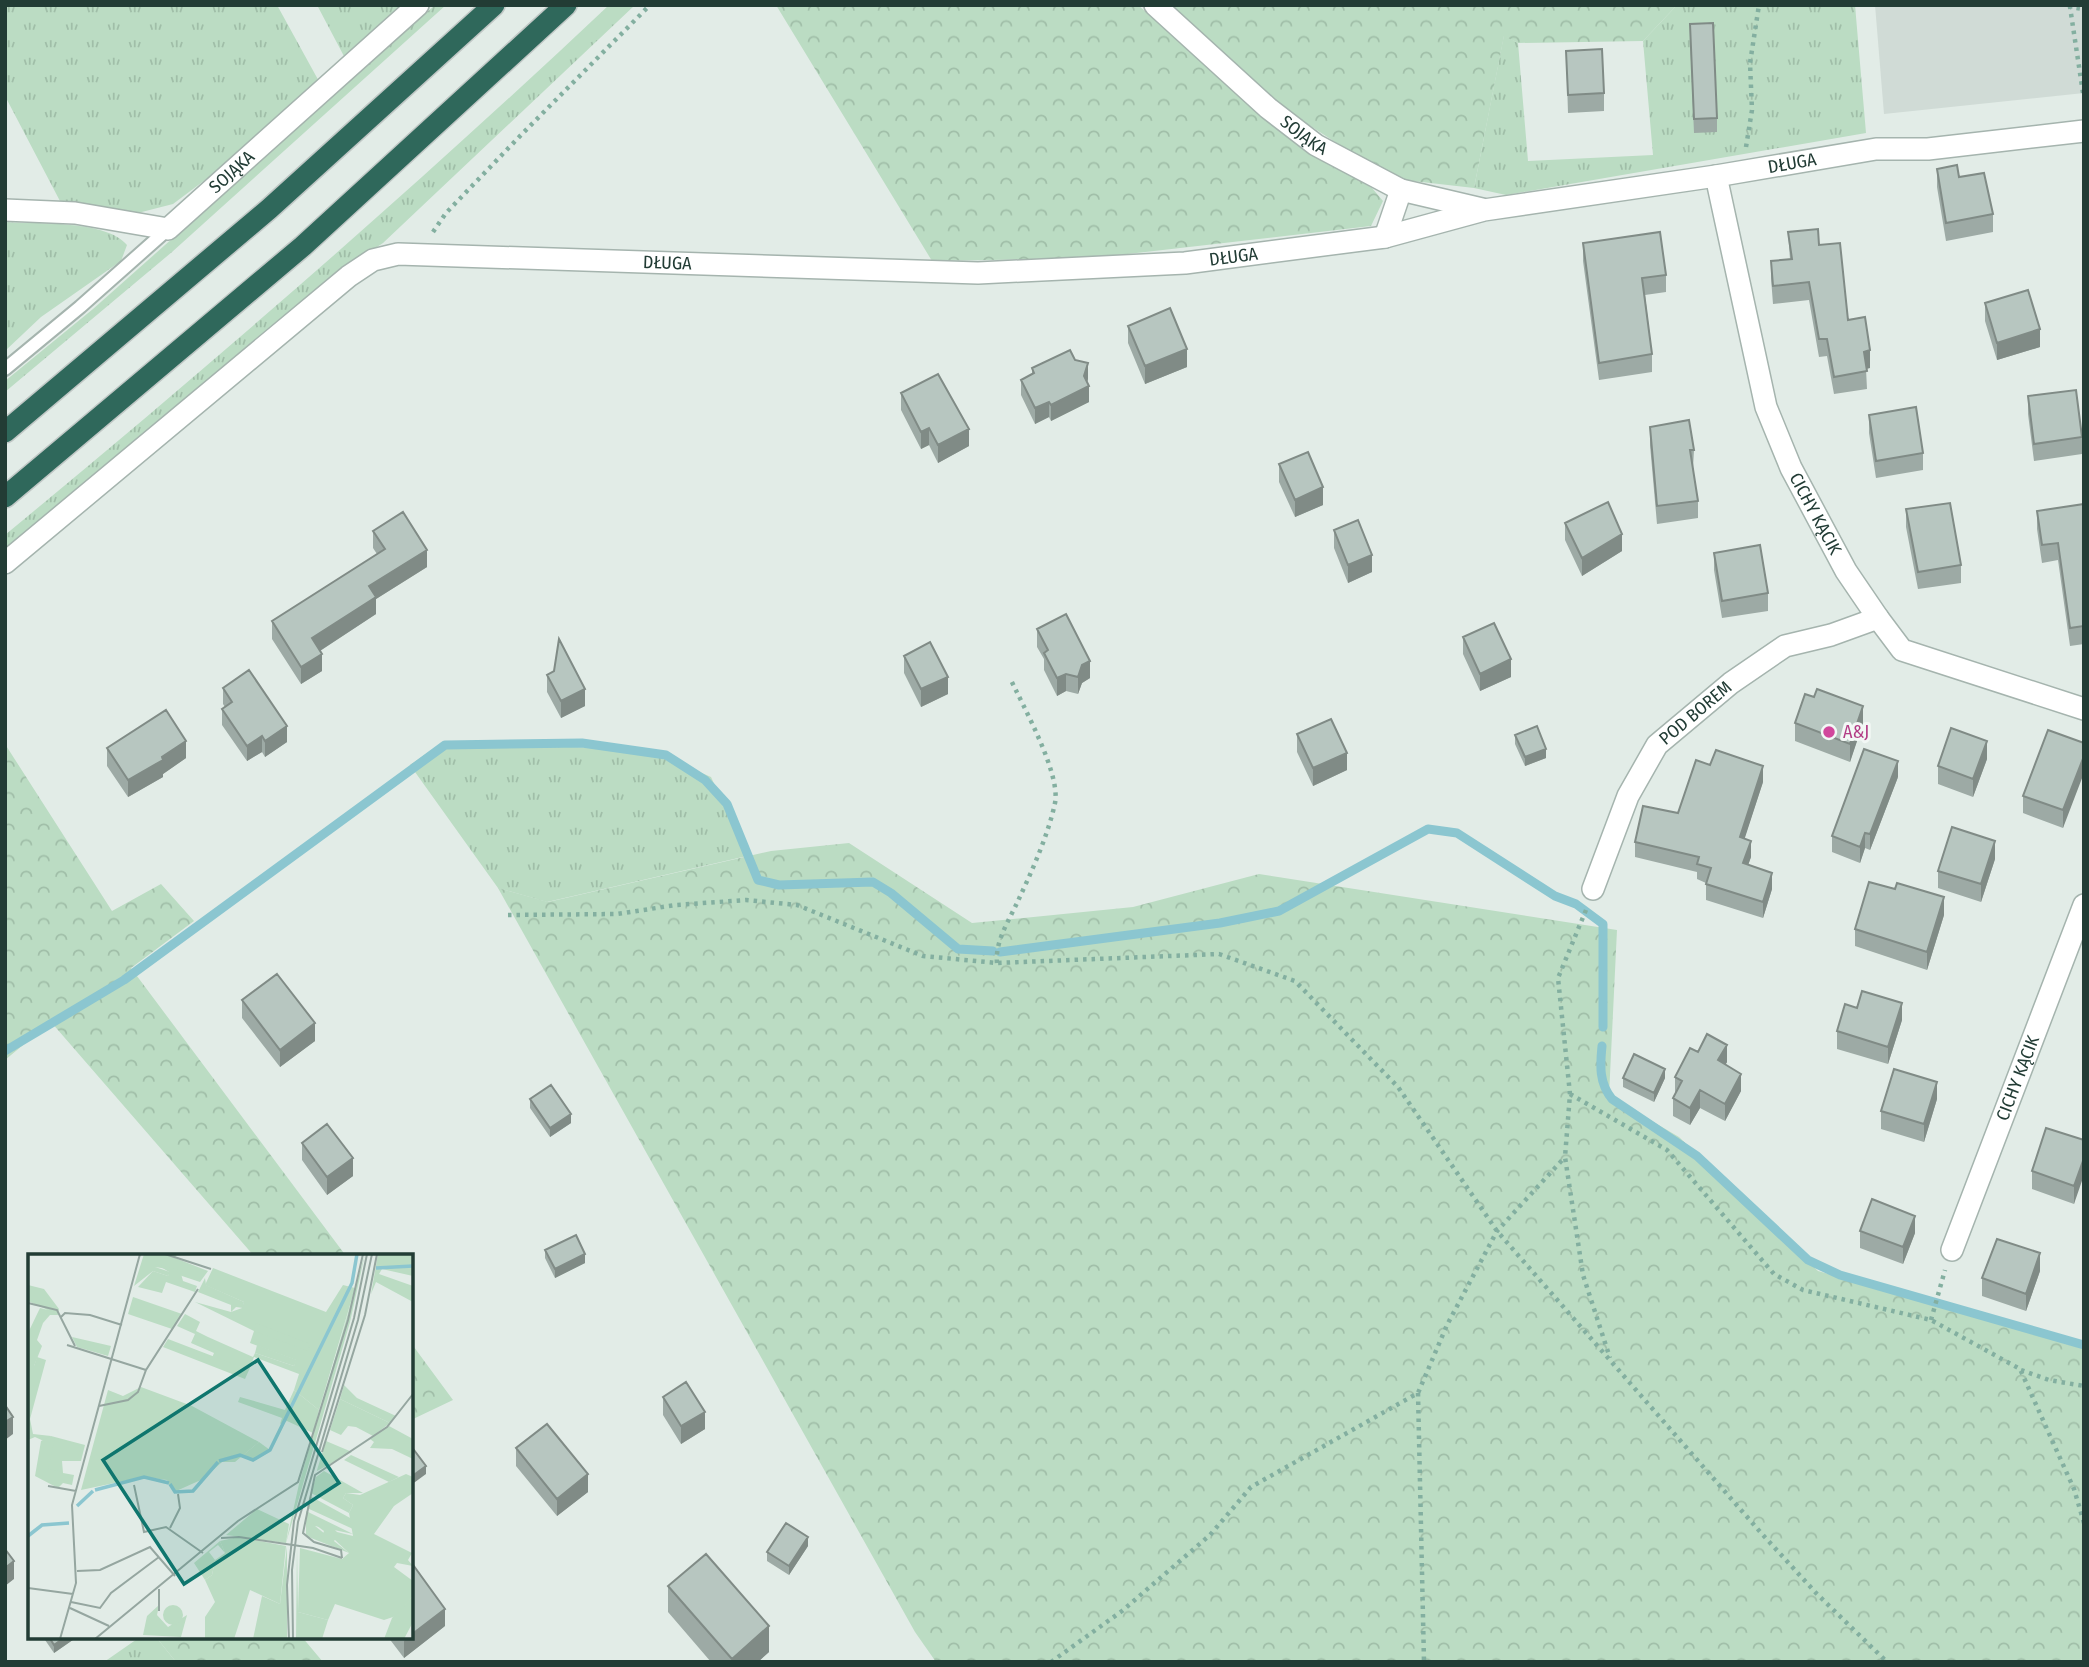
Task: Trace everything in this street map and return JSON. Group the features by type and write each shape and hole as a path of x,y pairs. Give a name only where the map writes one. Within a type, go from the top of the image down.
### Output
{"highway":[{"path":"5,432 269,209 494,5"},
{"path":"5,497 313,238 566,5"}],"street":[{"name":"SOJĄKA","path":"167,229 418,5"},
{"name":"SOJĄKA","path":"1155,5 1268,108 1317,145 1401,191 1484,210"},
{"name":"DŁUGA","path":"5,563 301,314 373,260 398,254 978,273 1185,262 1385,237 1484,210 1876,149 1928,149 2084,131"},
{"name":"CICHY KĄCIK","path":"1716,176 1766,407 1791,468 1846,571 1878,618 1902,650 2084,709"},
{"path":"1385,237 1401,191"},
{"path":"5,210 75,213 167,229"},
{"name":"POD BOREM","path":"1593,889 1628,796 1657,746 1731,683 1785,646 1830,635 1878,618"},
{"name":"CICHY KĄCIK","path":"1952,1250 2084,905"}],"lane":[{"path":"5,369 80,307 167,229"}],"path":[{"path":"422,253 446,213 650,5"},
{"path":"1742,171 1752,110 1750,63 1759,5"},
{"path":"2082,93 2070,6 2084,9"},
{"path":"997,963 996,949 1025,885 1056,801 1052,776 1037,733 1010,678"},
{"path":"508,915 617,914 676,905 759,901 797,905 923,956 997,963 1219,954 1295,981 1398,1087 1497,1231 1808,1584 1887,1662"},
{"path":"1583,917 1558,978 1570,1094 1564,1157 1583,1275 1612,1363"},
{"path":"1570,1094 1667,1150 1774,1274 1803,1290 1931,1318 2020,1369 2049,1380 2084,1386"},
{"path":"1423,1662 1418,1394 1447,1325 1497,1231 1564,1157"},
{"path":"1931,1318 1938,1289"},
{"path":"2020,1369 2074,1489 2084,1523"},
{"path":"1051,1661 1142,1594 1210,1535 1251,1487 1418,1394"}],"shaded area":[{"path":"1875,5 2084,5 2084,93 1884,114"}],"green space":[{"path":"5,5 277,5 321,85 225,165 173,204 134,214 61,203 5,96"},
{"path":"317,5 403,5 346,60"},
{"path":"435,5 446,5 172,252 5,392 5,381 93,309"},
{"path":"609,5 635,5 383,243 341,271 5,554 5,535 312,275"},
{"path":"776,5 1138,5 1291,140 1372,188 1383,201 1371,226 1093,258 932,261"},
{"path":"1171,5 1677,5 1643,41 1518,43 1504,36 1474,188 1404,180 1358,157 1283,108"},
{"path":"1677,5 1855,5 1866,133 1506,195 1474,188 1504,35 1518,43 1528,161 1653,155 1643,41"},
{"path":"5,222 88,227 117,237 127,245 121,261 41,317 5,351"},
{"path":"443,742 649,750 711,777 747,856 547,902 498,888 410,765"},
{"path":"5,744 112,911 161,884 194,921 131,968 345,1254 252,1254 51,1022 5,1060"},
{"path":"849,843 972,923 1133,907 1259,874 1617,930 1609,1096 1679,1137 1818,1271 2084,1345 2084,1662 936,1662 915,1632 498,888 548,902 771,851"},
{"path":"413,1346 453,1400 413,1419"},
{"path":"137,1639 158,1639 176,1662 104,1662"},
{"path":"158,1639 304,1639 323,1662 176,1662"}],"building":[{"path":"1713,23 1717,118 1694,119 1690,24"},
{"path":"1602,49 1604,93 1568,95 1566,51"},
{"path":"1957,165 1959,177 1984,173 1993,214 1946,223 1937,169"},
{"path":"1818,229 1819,245 1840,243 1848,320 1865,317 1870,350 1864,352 1867,371 1834,377 1827,339 1819,339 1809,282 1773,286 1771,261 1792,259 1788,232"},
{"path":"1660,232 1666,275 1642,278 1652,354 1599,363 1583,243"},
{"path":"2028,290 2040,329 1997,343 1985,303"},
{"path":"1170,308 1187,349 1145,366 1128,326"},
{"path":"1070,350 1075,360 1088,363 1084,376 1089,386 1051,405 1049,402 1035,408 1021,380 1034,373 1032,368"},
{"path":"938,374 969,429 938,445 929,428 921,432 901,393"},
{"path":"2076,390 2082,437 2034,444 2028,396"},
{"path":"1916,407 1923,453 1876,461 1869,415"},
{"path":"1689,420 1694,450 1690,450 1698,501 1657,506 1650,427"},
{"path":"1308,452 1323,487 1295,500 1279,464"},
{"path":"1608,502 1622,534 1582,558 1565,523"},
{"path":"1950,503 1961,565 1918,572 1906,509"},
{"path":"2084,504 2084,626 2070,628 2058,543 2042,545 2037,511"},
{"path":"403,512 427,550 369,586 376,597 312,638 322,654 301,667 272,621 385,549 373,531"},
{"path":"1358,520 1372,555 1348,565 1334,530"},
{"path":"1760,545 1768,593 1722,601 1714,553"},
{"path":"1066,614 1090,661 1082,665 1078,677 1066,674 1057,678 1044,653 1048,650 1037,629"},
{"path":"1494,623 1511,659 1480,674 1463,637"},
{"path":"559,639 585,689 561,701 547,675 554,671"},
{"path":"930,642 948,677 921,689 904,656"},
{"path":"249,670 287,726 265,741 262,736 247,746 222,709 232,702 223,688"},
{"path":"1817,689 1863,706 1850,744 1795,723 1805,694 1814,697"},
{"path":"166,710 186,741 162,757 163,760 128,780 107,748"},
{"path":"1331,719 1347,753 1313,768 1297,734"},
{"path":"1537,726 1546,749 1525,757 1515,735"},
{"path":"1951,728 1987,741 1973,779 1938,766"},
{"path":"2048,730 2084,743 2084,756 2063,810 2023,796"},
{"path":"1864,749 1898,761 1870,834 1865,833 1860,847 1832,836"},
{"path":"1716,750 1763,766 1740,837 1751,841 1743,863 1772,873 1763,902 1706,884 1711,868 1697,864 1699,857 1635,842 1643,806 1678,813 1696,760 1710,765"},
{"path":"1952,827 1995,841 1981,884 1938,871"},
{"path":"1869,882 1895,889 1897,883 1944,897 1927,952 1855,929"},
{"path":"277,974 315,1023 280,1050 242,1000"},
{"path":"1862,991 1902,1003 1888,1047 1837,1031 1845,1004 1857,1008"},
{"path":"1707,1034 1727,1045 1718,1060 1741,1074 1725,1104 1700,1090 1690,1108 1673,1098 1682,1081 1675,1077 1690,1048 1698,1052"},
{"path":"1634,1054 1665,1069 1654,1093 1623,1078"},
{"path":"1894,1069 1937,1082 1924,1124 1881,1111"},
{"path":"551,1085 571,1114 550,1128 530,1099"},
{"path":"327,1124 353,1158 327,1177 302,1143"},
{"path":"2046,1128 2084,1140 2084,1158 2074,1186 2032,1171"},
{"path":"1872,1199 1915,1216 1903,1247 1860,1231"},
{"path":"576,1235 585,1254 555,1269 545,1250"},
{"path":"1997,1239 2040,1253 2026,1294 1982,1278"},
{"path":"686,1382 705,1412 681,1426 663,1397"},
{"path":"5,1405 13,1417 5,1422"},
{"path":"547,1424 588,1474 557,1499 516,1448"},
{"path":"413,1449 426,1466 413,1476"},
{"path":"786,1523 808,1537 789,1566 767,1552"},
{"path":"5,1549 14,1561 5,1568"},
{"path":"706,1554 769,1626 732,1659 668,1586"},
{"path":"413,1565 445,1609 413,1633"},
{"path":"50,1639 62,1639 54,1645"}],"waterway":[{"path":"5,1051 124,980 445,745 582,743 666,755 705,780 727,804 758,880 779,885 873,882 891,893 958,949 993,951"},
{"path":"1000,952 1220,923 1279,911 1428,829 1457,833 1555,896 1576,904 1603,924 1603,1027"},
{"path":"1602,1046 1603,1080 1612,1099 1697,1156 1808,1260 1840,1275 2084,1345"}],"place":[{"name":"A&J","path":"1829,732"}]}
